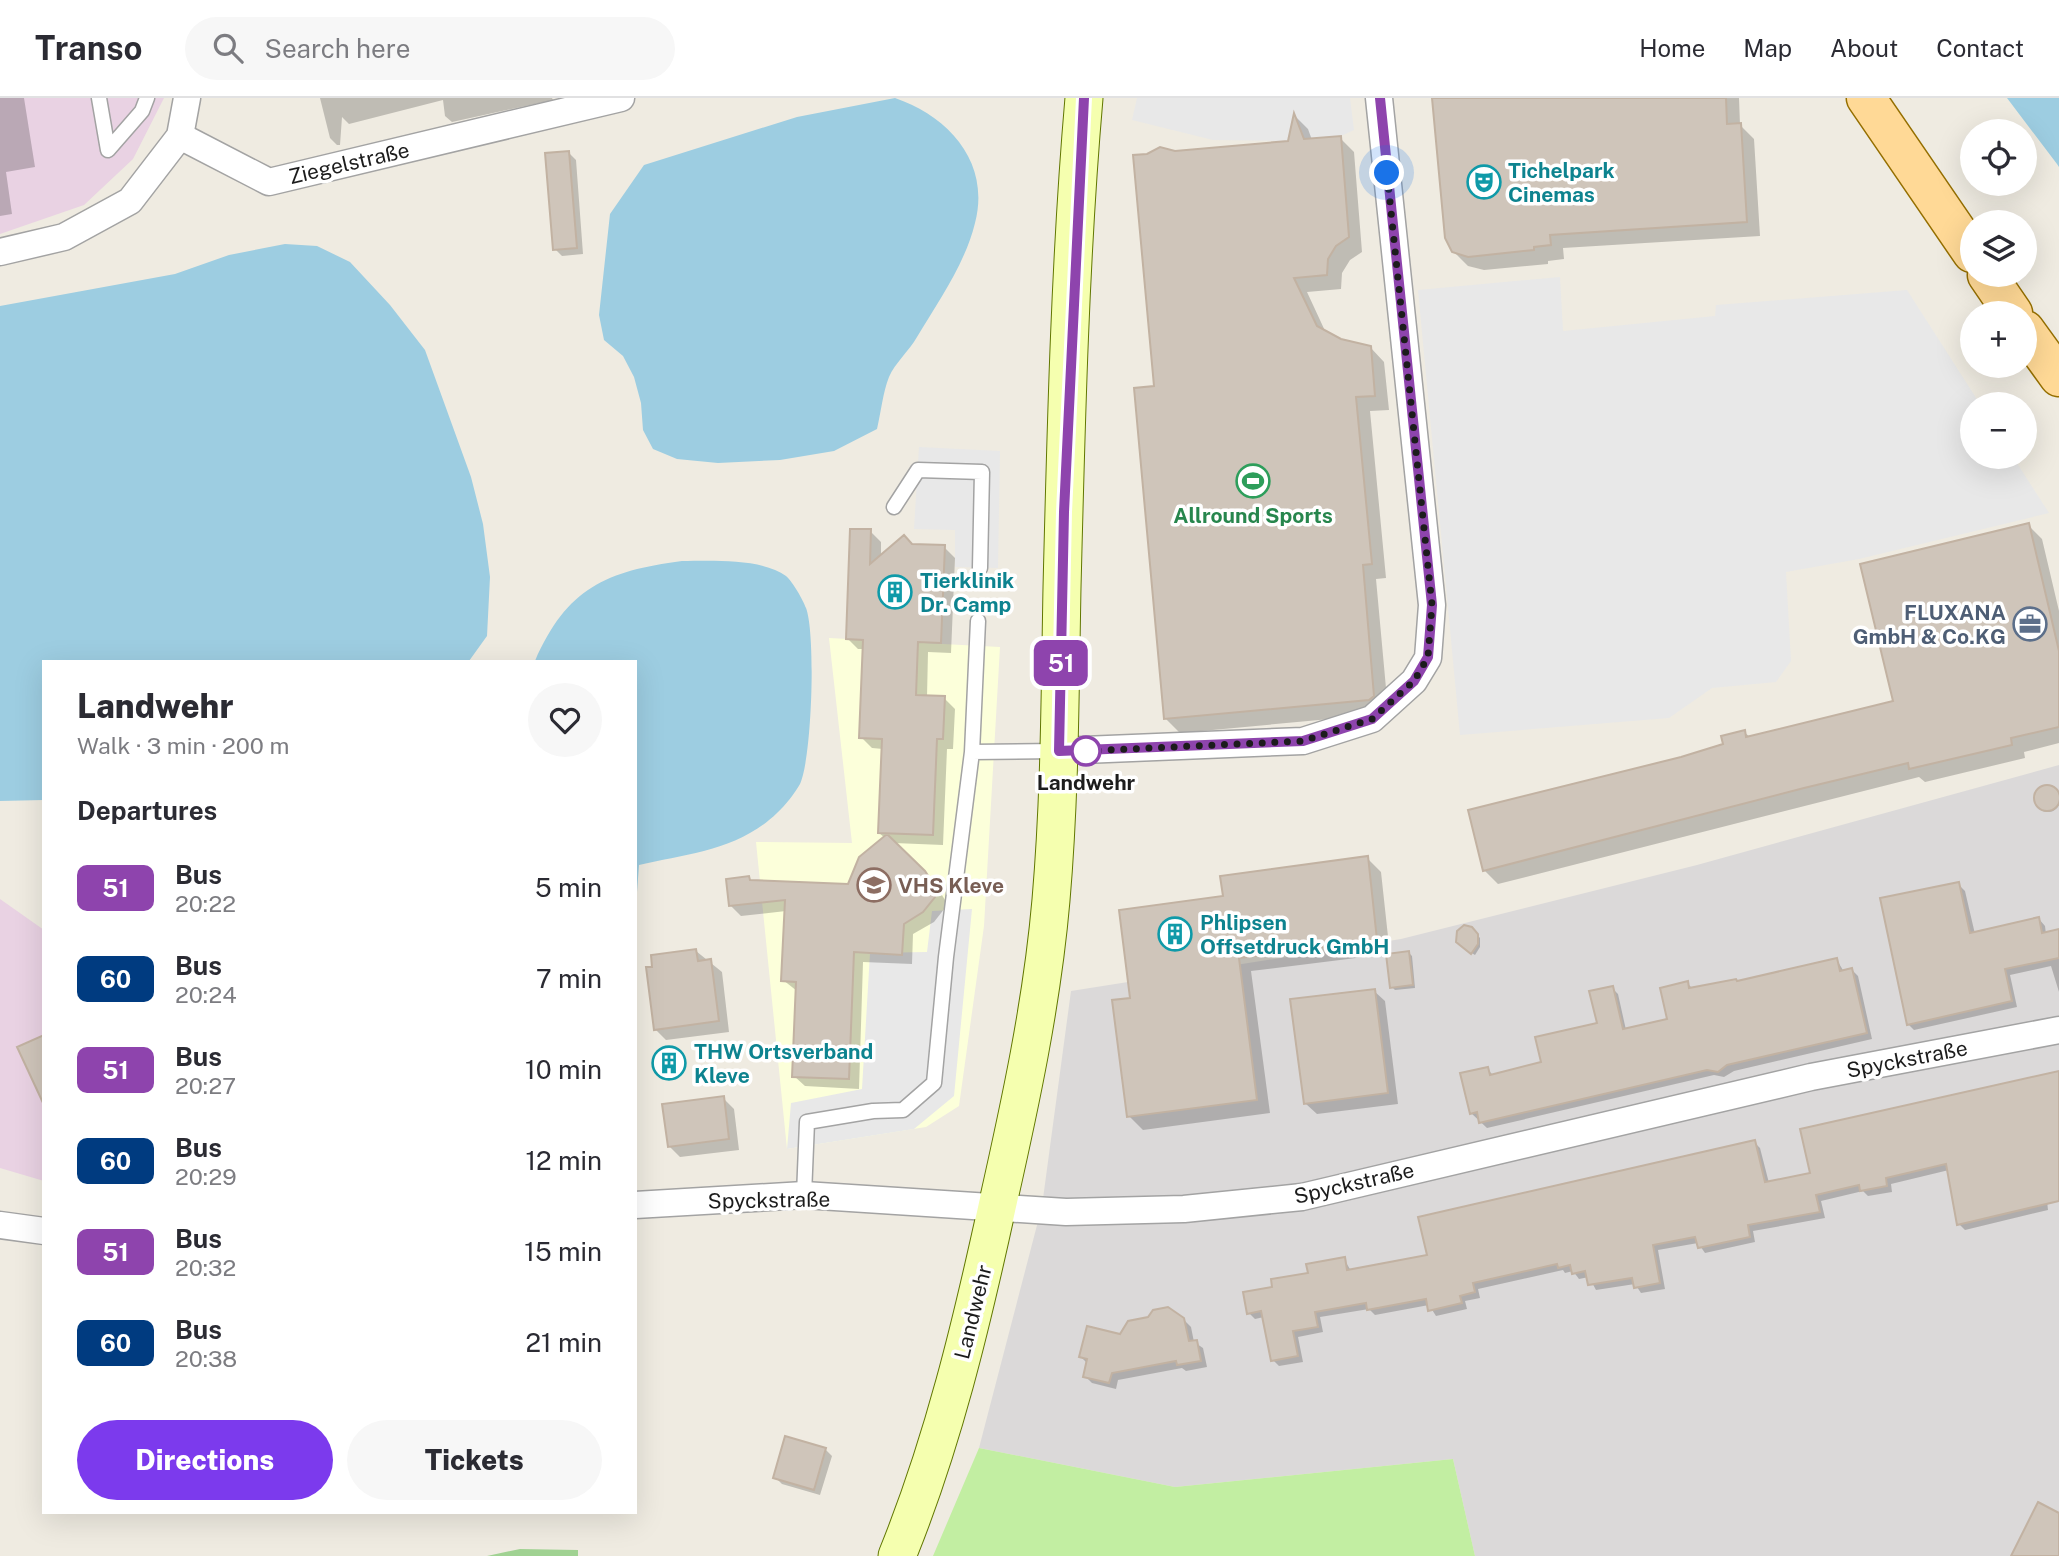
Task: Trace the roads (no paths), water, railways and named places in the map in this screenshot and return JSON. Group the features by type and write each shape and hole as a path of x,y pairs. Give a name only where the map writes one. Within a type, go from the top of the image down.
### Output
{"main road":[{"name":"Landwehr","path":"897,1556 923,1493 974,1318 1017,1124 1041,992 1051,897 1059,751 1064,512 1084,98"},
{"path":"1866,98 1960,235"},
{"path":"2037,347 2059,377"}],"street":[{"path":"0,252 64,237 130,201 180,136 187,98"},
{"name":"Ziegelstraße","path":"180,136 269,182 621,98"},
{"path":"1059,751 1303,741 1372,719 1414,681 1428,657 1432,605 1380,98"},
{"name":"Spyckstraße","path":"637,1205 804,1195 1066,1212 1184,1209 1302,1196 1811,1077 2059,1030"},
{"path":"0,1225 42,1231"}],"lane":[{"path":"99,98 108,150 142,111 147,98"},
{"path":"894,507 918,470 982,472 980,568"},
{"path":"804,1195 807,1122 873,1111 903,1110 934,1083 946,957 972,752 978,621"},
{"path":"972,752 1059,751"}],"water":[{"path":"895,98 932,117 948,129 961,144 971,161 977,180 978,201 975,223 958,268 914,342 889,377 877,429 834,451 780,460 718,463 677,459 653,449 643,430 641,403 634,377 623,356 604,340 599,315 610,214 644,165 797,117"},
{"path":"2007,98 2059,98 2059,167 2037,138 2037,119 2023,119"},
{"path":"285,244 317,246 350,262 390,305 425,350 471,477 483,524 490,577 487,636 470,660 42,660 42,800 0,801 0,306 175,274 229,255"},
{"path":"682,561 750,563 776,570 786,576 806,608 809,622 812,668 810,724 800,784 783,807 762,825 729,843 639,865 637,892 637,660 535,660 561,616 592,587 631,571"}],"place":[{"name":"Tichelpark Cinemas","path":"1484,182"},
{"name":"Allround Sports","path":"1253,481"},
{"name":"Tierklinik Dr. Camp","path":"895,592"},
{"name":"FLUXANA GmbH & Co.KG","path":"2030,624"},
{"name":"Landwehr","path":"1086,751"},
{"name":"VHS Kleve","path":"874,885"},
{"name":"Phlipsen Offsetdruck GmbH","path":"1175,934"},
{"name":"THW Ortsverband Kleve","path":"669,1063"}]}
